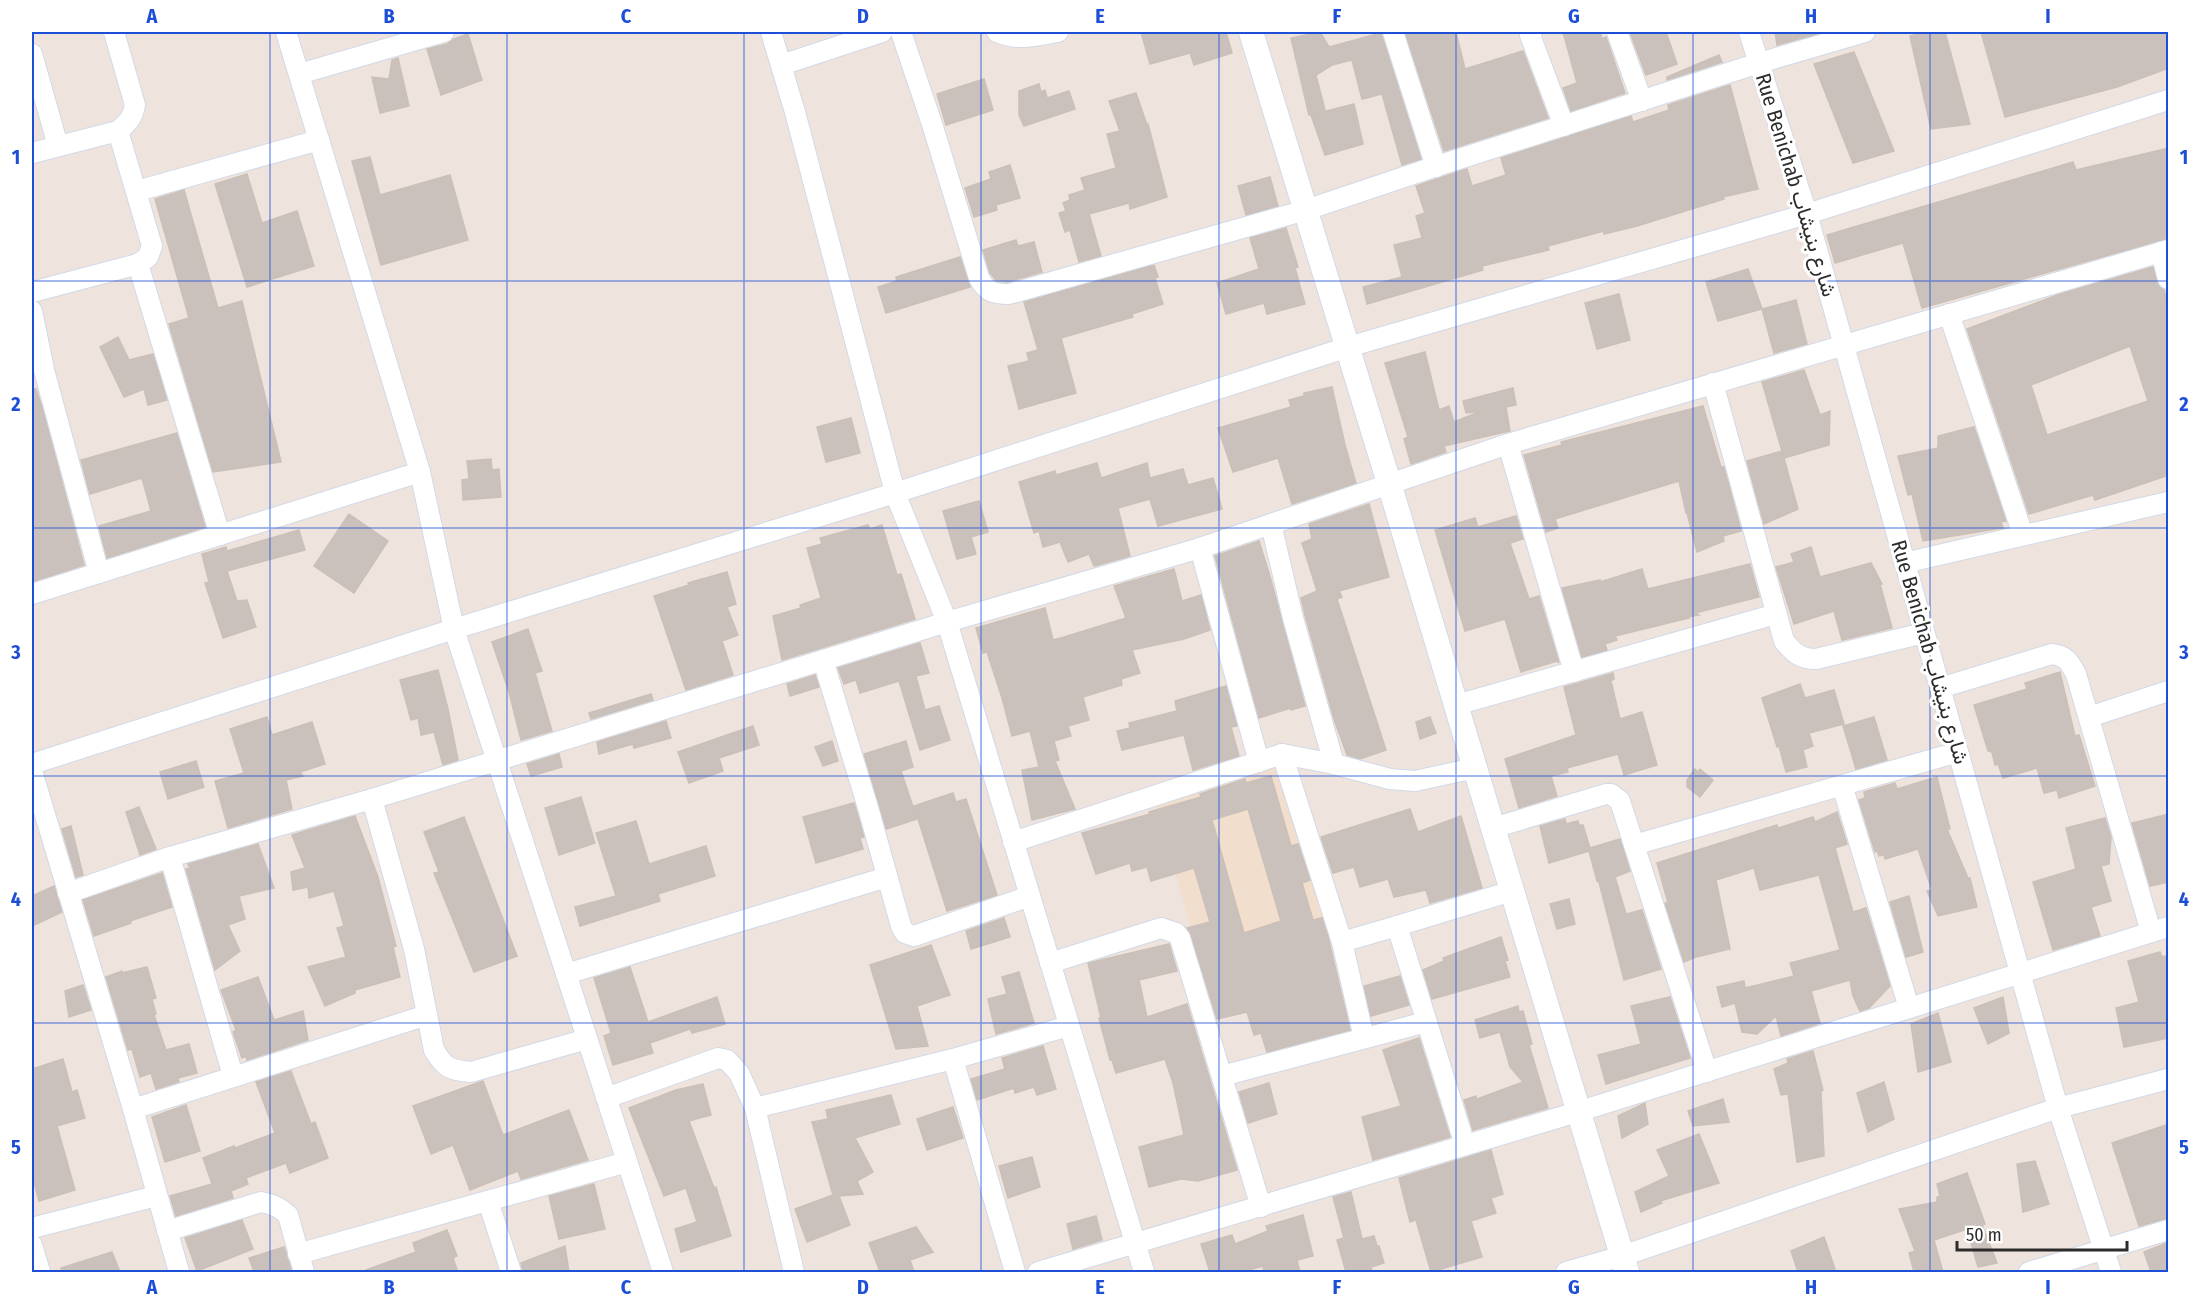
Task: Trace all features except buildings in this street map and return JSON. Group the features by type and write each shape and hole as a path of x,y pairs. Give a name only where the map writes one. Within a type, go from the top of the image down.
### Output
{"street":[{"path":"32,153 118,131 128,122 135,105 114,32"},
{"path":"286,32 420,472 454,629 663,1272"},
{"path":"299,74 407,37 444,32"},
{"path":"771,32 896,493 947,622 1144,1272"},
{"path":"781,65 882,32"},
{"path":"901,32 982,286 991,292 1009,294 1306,210 1759,63 1865,32"},
{"path":"997,32 1010,37 1027,38 1058,32"},
{"path":"1251,32 1624,1264"},
{"path":"1393,32 1436,167"},
{"path":"1532,32 1530,35 1535,51 1564,126"},
{"path":"1617,32 1642,101"},
{"name":"Rue Benichab شارع بنيشاب","path":"1749,32 1807,214 2058,1108 2111,1272"},
{"path":"32,54 58,146"},
{"path":"32,764 454,629 896,493 1348,347 1807,214 2169,100"},
{"path":"32,292 138,264 148,257 152,246 118,131"},
{"path":"137,191 319,140"},
{"path":"68,893 170,857 372,799 947,622 1200,548 1508,444 1844,344 2165,251 2169,279"},
{"path":"138,264 220,535"},
{"path":"32,311 44,370 99,573"},
{"path":"1949,314 2023,535"},
{"path":"1713,383 1784,641 1794,653 1804,659 1816,659 1924,633"},
{"path":"1508,444 1574,672"},
{"path":"32,594 420,472"},
{"path":"1905,562 2169,501"},
{"path":"1271,524 1293,618 1334,764"},
{"path":"1200,548 1259,762"},
{"path":"1456,705 1776,614"},
{"path":"1038,1272 1578,1112 2160,929 2076,674 2068,660 2062,655 2052,654 1940,687"},
{"path":"823,660 901,926 909,936 1030,896"},
{"path":"2089,717 2169,691"},
{"path":"1634,845 1958,752"},
{"path":"1013,842 1282,754 1334,764 1390,779 1414,781 1475,768"},
{"path":"1282,754 1342,942 1364,1038"},
{"path":"32,771 179,1272"},
{"path":"1842,785 1909,1008"},
{"path":"1493,828 1605,794 1611,794 1620,801 1707,1072"},
{"path":"372,799 414,949 434,1050 442,1064 452,1070 471,1072 587,1039"},
{"path":"170,857 234,1076"},
{"path":"566,974 887,877"},
{"path":"1342,942 1512,891"},
{"path":"1397,926 1465,1145"},
{"path":"1050,963 1161,928 1176,933 1180,938 1261,1207"},
{"path":"132,1108 427,1015"},
{"path":"1222,1076 1426,1022"},
{"path":"755,1108 952,1059 1069,1026"},
{"path":"606,1098 718,1058 731,1062 739,1073 755,1108 794,1272"},
{"path":"952,1059 1015,1272"},
{"path":"1566,1272 1624,1264 2058,1108 2169,1078"},
{"path":"167,1231 261,1202 271,1204 281,1208 288,1215 301,1263 488,1201 627,1162"},
{"path":"32,1228 156,1196"},
{"path":"488,1201 511,1272"},
{"path":"2029,1272 2169,1230"},
{"path":"32,1245 40,1272"}],"shaded area":[{"path":"1287,763 1342,955 1210,994 1155,803"}]}
